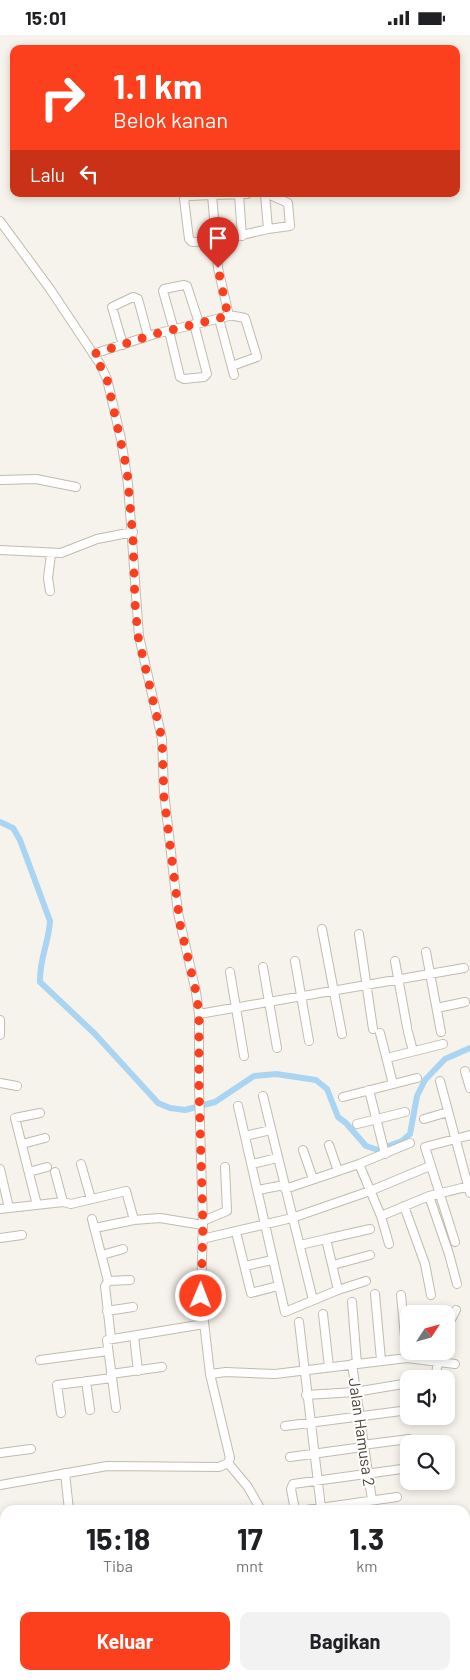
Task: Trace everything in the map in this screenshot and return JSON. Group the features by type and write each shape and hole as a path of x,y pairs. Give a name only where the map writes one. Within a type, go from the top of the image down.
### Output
{"street":[{"path":"187,197 184,200 190,240 194,242 216,241 242,237 268,229 287,228 291,225 288,203 273,197"},
{"path":"212,197 218,268 229,315"},
{"path":"239,197 242,237"},
{"path":"266,197 268,229"},
{"path":"0,221 50,289 94,354 107,379 118,424 127,470 133,532 138,636 162,739 164,797 180,924 196,992 199,1014 199,1100 203,1223 201,1296 210,1374 229,1451 228,1463 248,1487 258,1505"},
{"path":"182,285 187,286 196,324 207,374 204,377 184,379 180,377 164,289 182,285"},
{"path":"123,345 112,307 133,297 138,299 148,336"},
{"path":"94,354 148,336 229,315 246,317 257,357 232,366"},
{"path":"219,319 234,375"},
{"path":"0,480 36,479 76,487"},
{"path":"0,550 51,554 71,550 97,539 133,532"},
{"path":"50,591 48,578 51,554"},
{"path":"322,929 342,1033"},
{"path":"358,934 366,984 377,1031 387,1058 393,1084"},
{"path":"426,953 441,1032"},
{"path":"295,961 309,1041"},
{"path":"395,961 407,1029 413,1051"},
{"path":"263,967 277,1048"},
{"path":"199,1014 464,968"},
{"path":"230,972 244,1056"},
{"path":"437,1008 465,1002"},
{"path":"0,1020 0,1035"},
{"path":"387,1058 443,1044"},
{"path":"465,1071 470,1088"},
{"path":"343,1097 417,1078"},
{"path":"381,1216 434,1195 469,1189 440,1081"},
{"path":"0,1083 17,1085"},
{"path":"369,1091 384,1150"},
{"path":"263,1096 313,1300"},
{"path":"238,1106 285,1312 338,1290 366,1281"},
{"path":"357,1124 405,1112"},
{"path":"424,1119 448,1112"},
{"path":"37,1205 15,1118 40,1113"},
{"path":"245,1136 271,1130"},
{"path":"457,1284 426,1167 424,1147 470,1135"},
{"path":"22,1144 44,1138"},
{"path":"258,1190 284,1187 313,1179 359,1164 384,1150 410,1143"},
{"path":"329,1145 338,1171"},
{"path":"303,1150 313,1179"},
{"path":"252,1164 277,1158"},
{"path":"82,1164 91,1199"},
{"path":"359,1164 381,1216 389,1244"},
{"path":"29,1172 47,1167"},
{"path":"95,1229 134,1220 160,1218 203,1223 227,1211 224,1167"},
{"path":"202,1239 292,1217 370,1191 426,1167"},
{"path":"0,1169 9,1208"},
{"path":"55,1173 62,1202"},
{"path":"0,1209 62,1202 71,1204 126,1191 134,1220"},
{"path":"434,1195 455,1242"},
{"path":"404,1206 425,1264 431,1295"},
{"path":"92,1219 108,1281 105,1286 111,1339"},
{"path":"300,1245 370,1229"},
{"path":"236,1232 252,1293 278,1286"},
{"path":"0,1238 22,1235"},
{"path":"326,1239 338,1290"},
{"path":"102,1255 123,1249"},
{"path":"333,1265 370,1255"},
{"path":"245,1266 272,1260"},
{"path":"108,1281 130,1280"},
{"path":"375,1295 381,1360"},
{"path":"400,1295 401,1305"},
{"name":"Jalan Hamusa 2","path":"352,1302 355,1391 362,1446 372,1500"},
{"path":"107,1311 133,1307"},
{"path":"323,1314 329,1367"},
{"path":"298,1322 321,1505"},
{"path":"116,1408 107,1340 204,1324"},
{"path":"134,1336 138,1371"},
{"path":"40,1360 108,1351"},
{"path":"210,1374 235,1372 257,1375 400,1359"},
{"path":"422,1360 455,1365"},
{"path":"436,1370 437,1362"},
{"path":"61,1413 57,1385 162,1367"},
{"path":"86,1381 90,1410"},
{"path":"306,1395 355,1391 400,1384"},
{"path":"285,1427 400,1411"},
{"path":"290,1457 400,1440"},
{"path":"0,1453 31,1449"},
{"path":"0,1485 107,1466 218,1467 228,1463"},
{"path":"294,1505 292,1485 400,1469"},
{"path":"64,1473 67,1505"},
{"path":"340,1505 396,1497"}],"waterway":[{"path":"0,822 13,828 20,840 50,921 41,966 40,982 95,1034 158,1103 170,1108 185,1110 215,1102 254,1076 276,1074 316,1080 327,1089 338,1117 346,1123 366,1146 378,1150 402,1141 410,1134 417,1096 425,1080 445,1059 470,1048"}],"route":[{"path":"201,1296 203,1225 199,1014 196,992 180,924 172,847 164,797 162,739 138,636 135,603 136,575 127,470 107,379 94,354 155,334 223,319 228,316 228,306 218,268"}]}
